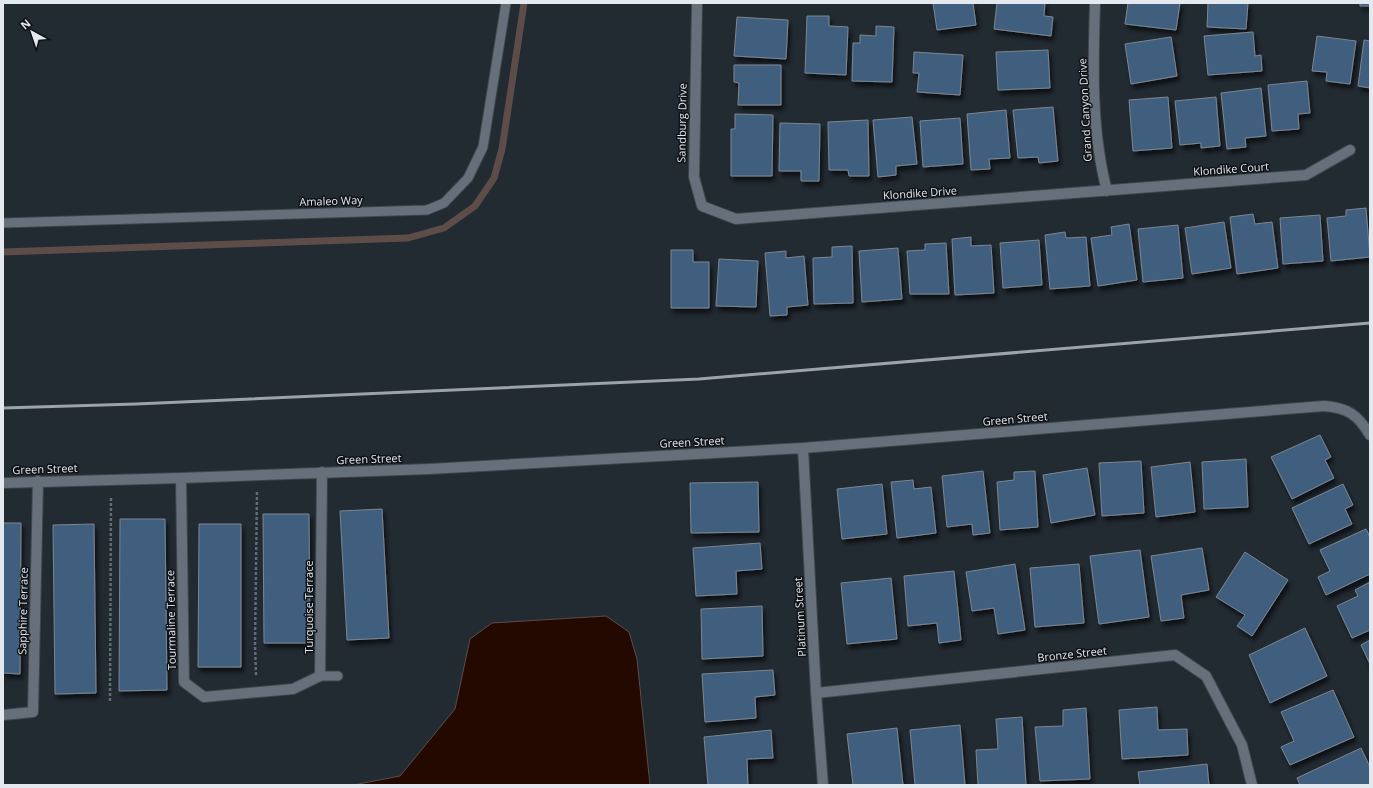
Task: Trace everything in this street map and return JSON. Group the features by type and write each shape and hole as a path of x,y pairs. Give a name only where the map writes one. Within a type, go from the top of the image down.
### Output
{"street":[{"name":"Sandburg Drive","path":"697,3 694,177 702,206 736,219"},
{"name":"Grand Canyon Drive","path":"1095,3 1093,80 1100,166 1107,191"},
{"name":"Klondike Court","path":"1107,191 1306,175 1350,150"},
{"name":"Klondike Drive","path":"736,219 1107,191"},
{"name":"Green Street","path":"3,482 181,478 429,468 804,448 1324,406 1338,407 1350,412 1361,420 1370,434"},
{"name":"Platinum Street","path":"804,448 816,693 823,785"},
{"name":"Turquoise Terrace","path":"320,676 322,472"},
{"name":"Tourmaline Terrace","path":"181,478 184,682 204,697 257,692"},
{"name":"Sapphire Terrace","path":"3,714 33,712 38,481"},
{"name":"Bronze Street","path":"816,693 1175,655 1206,676 1242,746 1252,785"},
{"path":"257,692 293,689 320,676"}],"lane":[{"name":"Amaleo Way","path":"3,223 427,210 444,203 468,178 483,147 506,3"},
{"path":"320,676 338,676"}],"path":[{"path":"257,475 255,644 257,692"},
{"path":"110,701 111,480"}],"shaded area":[{"path":"606,616 629,632 637,659 650,785 353,785 400,776 455,709 470,639 492,623"}],"building":[{"path":"933,3 973,3 976,25 937,30"},
{"path":"997,3 1045,3 1044,16 1053,17 1051,36 994,29"},
{"path":"1128,3 1180,3 1176,30 1125,24"},
{"path":"1208,3 1248,3 1246,29 1207,27"},
{"path":"1360,3 1370,3 1370,6 1360,6"},
{"path":"807,16 829,16 829,26 848,27 846,75 805,73"},
{"path":"737,17 788,20 786,59 734,56"},
{"path":"876,26 894,27 892,82 852,81 853,43 860,43 860,35 876,36"},
{"path":"1253,32 1255,56 1261,55 1262,71 1208,75 1204,36"},
{"path":"1317,36 1356,41 1350,84 1326,81 1327,72 1312,71"},
{"path":"1171,37 1177,76 1131,84 1125,44"},
{"path":"1364,40 1370,41 1370,88 1358,86"},
{"path":"1048,50 1050,88 998,90 996,52"},
{"path":"914,52 963,55 960,95 917,92 919,73 913,73"},
{"path":"734,65 781,65 781,105 738,105 739,83 734,82"},
{"path":"1307,81 1310,113 1298,114 1299,129 1272,131 1268,85"},
{"path":"1261,88 1266,136 1245,138 1246,147 1227,149 1221,93"},
{"path":"1168,97 1172,148 1133,151 1129,100"},
{"path":"1216,97 1220,146 1201,148 1201,143 1180,145 1175,101"},
{"path":"1053,107 1058,161 1039,163 1038,157 1018,158 1013,110"},
{"path":"1006,110 1010,158 989,159 990,169 971,170 967,114"},
{"path":"735,114 773,115 772,176 731,176 731,129 735,129"},
{"path":"912,117 917,164 896,166 896,175 878,177 873,120"},
{"path":"960,118 963,164 923,167 920,121"},
{"path":"868,120 869,176 849,176 848,170 829,170 828,122"},
{"path":"780,123 820,124 819,181 801,181 801,171 779,171"},
{"path":"1366,208 1370,257 1331,261 1327,218 1346,216 1346,210"},
{"path":"1253,214 1255,224 1272,222 1278,268 1237,274 1230,217"},
{"path":"1320,215 1323,261 1283,264 1280,218"},
{"path":"1224,222 1231,268 1192,274 1185,228"},
{"path":"1129,224 1137,280 1098,286 1091,238 1112,235 1111,227"},
{"path":"1178,225 1183,278 1143,282 1138,229"},
{"path":"1065,232 1066,238 1086,237 1090,286 1050,289 1045,235"},
{"path":"971,237 971,246 991,245 994,293 955,295 952,239"},
{"path":"1039,240 1042,285 1003,288 1000,243"},
{"path":"946,243 949,294 910,294 907,251 925,250 925,244"},
{"path":"852,246 853,303 814,304 813,258 832,257 832,247"},
{"path":"898,248 902,299 862,302 859,251"},
{"path":"671,250 693,250 693,262 709,262 709,308 671,308"},
{"path":"786,251 786,258 804,256 808,305 787,307 787,315 770,316 765,253"},
{"path":"719,259 758,261 756,307 716,306"},
{"path":"1320,435 1331,457 1325,460 1334,478 1292,499 1271,457"},
{"path":"1246,459 1248,507 1204,509 1202,462"},
{"path":"1141,461 1144,513 1102,516 1099,463"},
{"path":"1190,462 1195,512 1156,517 1151,467"},
{"path":"1087,468 1095,515 1051,523 1043,475"},
{"path":"983,471 990,533 973,535 972,524 947,527 942,476"},
{"path":"1035,471 1038,527 1000,530 997,482 1014,480 1014,472"},
{"path":"913,480 914,489 931,487 936,533 897,538 891,482"},
{"path":"758,482 759,532 691,533 690,483"},
{"path":"882,484 887,534 842,539 837,489"},
{"path":"1343,484 1353,505 1345,509 1352,524 1309,544 1292,508"},
{"path":"382,509 389,638 347,640 340,511"},
{"path":"263,514 309,514 310,643 264,643"},
{"path":"120,519 165,519 167,690 119,691"},
{"path":"3,523 21,523 20,674 3,673"},
{"path":"94,524 96,693 55,694 53,525"},
{"path":"199,524 241,524 241,667 198,667"},
{"path":"1366,529 1370,537 1370,574 1326,595 1318,577 1330,571 1320,550"},
{"path":"760,543 762,569 736,571 737,594 696,596 693,548"},
{"path":"1202,548 1209,590 1181,595 1184,618 1161,621 1151,556"},
{"path":"1140,550 1149,617 1099,624 1090,556"},
{"path":"1245,552 1288,580 1252,636 1237,626 1245,615 1216,597"},
{"path":"1015,564 1025,630 998,634 994,608 972,611 966,572"},
{"path":"1079,564 1084,623 1035,627 1030,568"},
{"path":"954,571 961,640 939,643 937,623 908,626 904,576"},
{"path":"891,578 897,639 847,644 841,583"},
{"path":"1370,582 1370,630 1352,638 1337,606 1358,596 1355,590"},
{"path":"762,606 763,656 702,659 701,609"},
{"path":"1305,628 1327,676 1270,703 1249,655"},
{"path":"1370,640 1370,664 1361,645"},
{"path":"773,670 775,695 755,697 756,718 705,722 702,674"},
{"path":"1333,690 1354,737 1290,765 1281,747 1294,741 1281,712"},
{"path":"1157,707 1158,730 1187,729 1188,755 1122,759 1119,710"},
{"path":"1086,708 1090,779 1040,781 1035,727 1063,726 1063,710"},
{"path":"1022,717 1026,785 978,785 976,750 998,749 996,719"},
{"path":"960,725 965,785 915,785 910,730"},
{"path":"897,728 903,785 853,785 847,734"},
{"path":"771,730 773,758 747,759 748,785 708,785 704,737"},
{"path":"1361,748 1370,767 1370,785 1300,785 1297,778"},
{"path":"1207,764 1209,785 1140,785 1138,772"}],"waterway":[{"path":"3,252 408,238 444,228 475,206 494,178 502,149 524,3"}],"railway":[{"path":"3,408 136,404 699,379 1370,323"}]}
